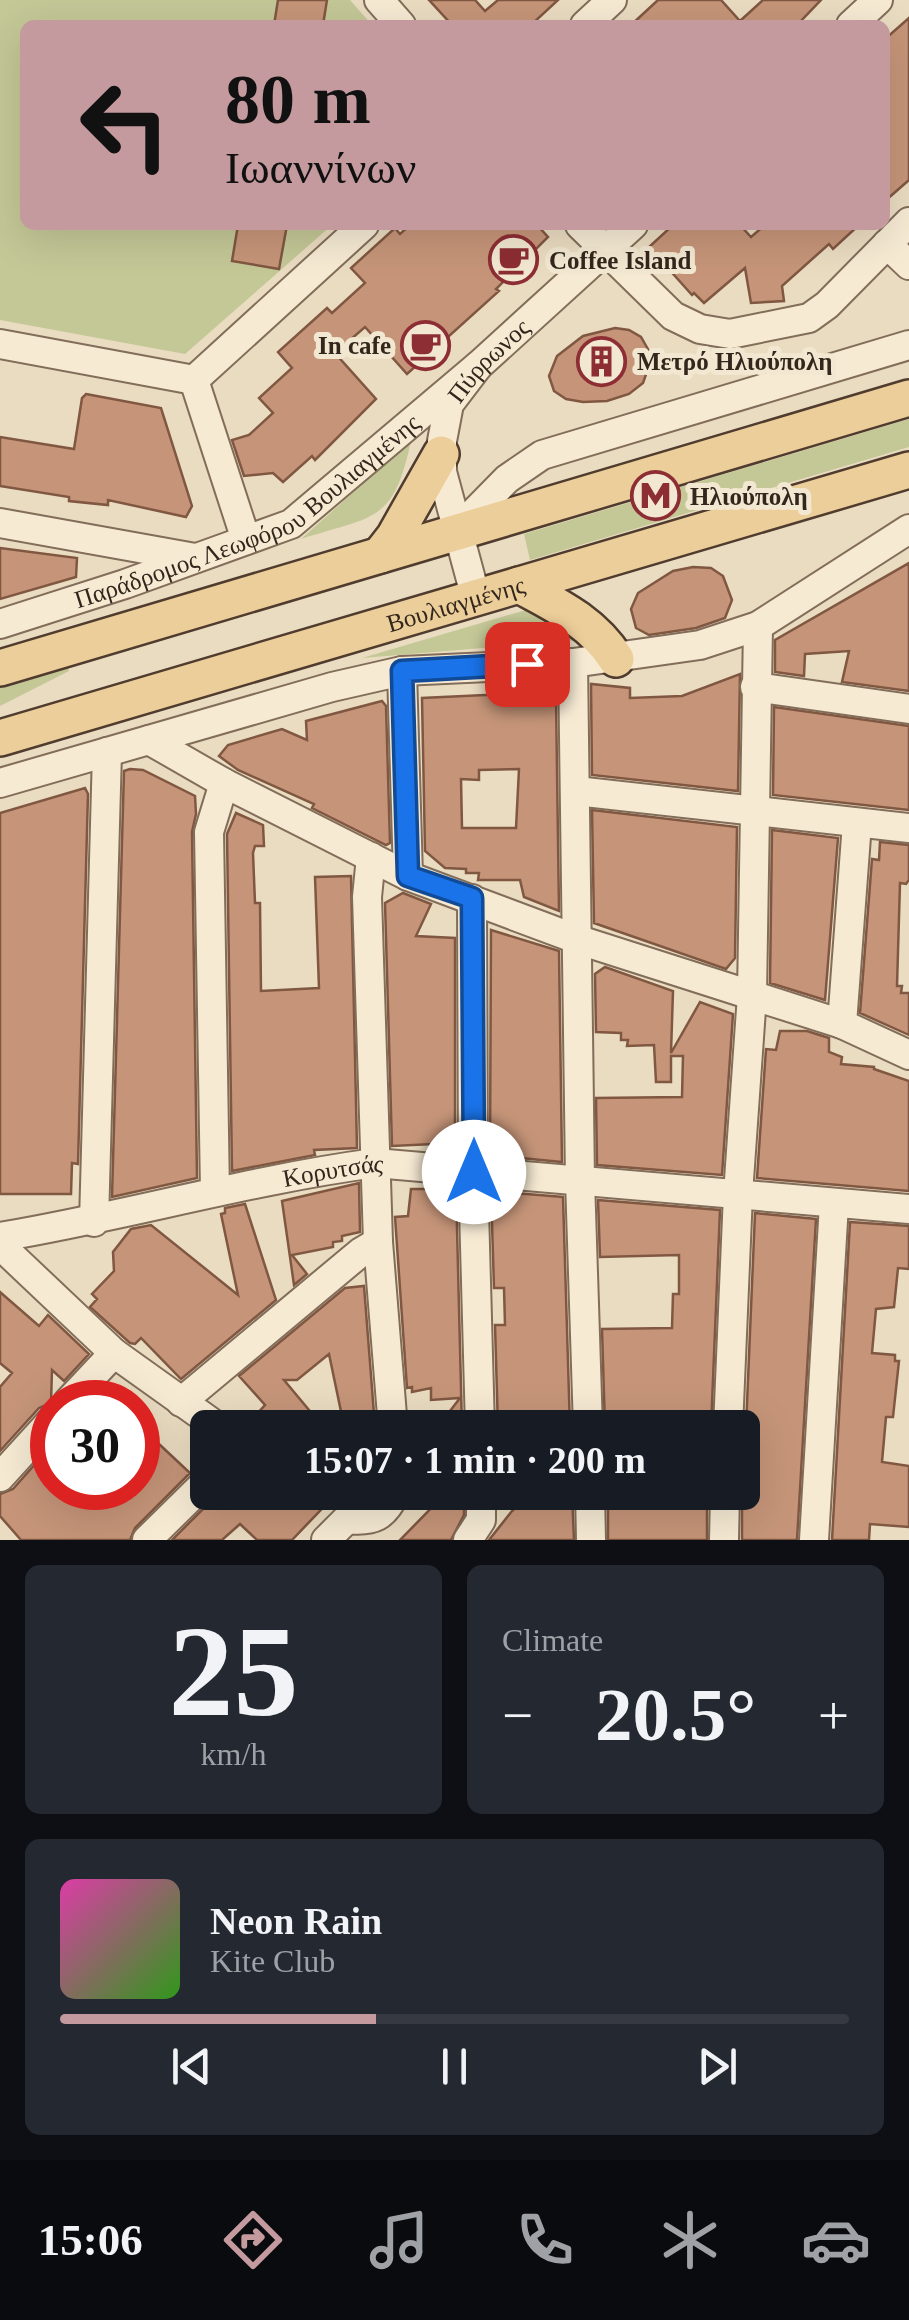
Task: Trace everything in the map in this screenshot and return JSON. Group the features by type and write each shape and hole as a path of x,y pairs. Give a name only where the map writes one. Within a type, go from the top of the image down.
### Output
{"main road":[{"path":"0,668 909,398"},
{"path":"380,555 441,454"},
{"name":"Βουλιαγμένης","path":"0,738 909,470"},
{"path":"519,585 587,625 603,639 616,659"}],"street":[{"path":"378,0 396,20"},
{"path":"590,20 612,0"},
{"path":"856,20 878,0"},
{"path":"585,230 672,316 700,328 730,334 809,318 828,305 909,222"},
{"path":"194,380 359,230"},
{"name":"Πύρρωνος","path":"476,598 444,490 441,454 449,404 478,366 628,230"},
{"path":"888,244 909,265"},
{"path":"0,344 194,380"},
{"path":"456,531 518,469 542,455 909,345"},
{"name":"Παράδρομος Λεωφόρου Βουλιαγμένης","path":"0,624 291,524 478,366"},
{"path":"194,380 246,540"},
{"path":"0,522 196,558"},
{"path":"0,783 332,687 402,671 572,663 700,646 758,626 909,529"},
{"path":"729,1410 752,995 758,626"},
{"path":"572,663 587,1410"},
{"path":"402,671 408,876"},
{"path":"755,687 909,709"},
{"path":"149,740 408,876 579,940 842,1024 909,1054"},
{"path":"94,1222 107,752"},
{"path":"215,1192 208,832 224,782"},
{"path":"576,791 909,828"},
{"path":"842,1024 858,823"},
{"path":"371,857 367,897 374,1164 392,1410"},
{"path":"472,898 480,1410"},
{"name":"Κορυτσάς","path":"0,1241 215,1192 322,1170 374,1164 909,1210"},
{"path":"814,1540 834,1204"},
{"path":"0,1241 114,1353 192,1410"},
{"path":"181,1402 360,1252 378,1242"},
{"path":"89,1380 114,1353"},
{"path":"0,1477 30,1444"},
{"path":"147,1540 190,1498"},
{"path":"326,1540 347,1519 370,1522 386,1510"},
{"path":"468,1540 480,1520 480,1510"},
{"path":"590,1510 591,1540"},
{"path":"724,1540 725,1510"}],"green space":[{"path":"0,0 350,0 368,20 20,20 20,230 326,230 185,354 0,320"},
{"path":"909,419 909,447 530,560 524,534"},
{"path":"411,441 397,488 377,512 301,539"},
{"path":"536,607 581,640 362,658"},
{"path":"68,668 69,671 0,706 0,688"}],"building":[{"path":"278,0 327,0 324,20 275,20"},
{"path":"429,0 475,0 485,11 498,0 558,0 536,20 447,20"},
{"path":"658,0 721,0 739,20 636,20"},
{"path":"763,0 821,0 802,20 741,20"},
{"path":"909,18 909,180 890,197 890,35"},
{"path":"237,230 286,230 279,269 232,261"},
{"path":"393,230 400,234 404,230 542,230 548,237 496,289 499,291 407,374 365,327 335,353 376,399 315,460 312,456 283,482 273,473 244,476 232,440 249,435 273,413 259,398 292,368 278,352 327,308 332,313 365,283 351,268"},
{"path":"668,230 745,230 751,237 759,230 854,230 833,249 829,244 782,286 784,301 751,303 745,268 704,303 649,247"},
{"name":"Μετρό Ηλιούπολη","path":"615,328 641,337 649,351 643,383 629,394 607,401 566,399 554,391 549,376 557,356 583,336"},
{"path":"86,394 161,408 192,506 186,517 108,500 108,505 69,501 69,497 0,486 0,437 74,449 82,398"},
{"path":"0,548 77,558 76,577 0,599"},
{"path":"909,563 909,691 842,682 849,651 805,654 804,676 775,672 775,640"},
{"path":"711,568 723,576 732,600 725,618 696,628 649,635 636,628 631,609 638,593 673,571"},
{"path":"740,674 738,791 592,775 591,684 630,688 630,698 682,696"},
{"path":"506,694 506,698 556,699 559,911 524,897 520,880 478,880 479,873 445,868 425,851 422,698","holes":["519,769 516,828 462,828 461,779 479,780 479,770"]},
{"path":"382,701 386,706 390,843 386,845 312,808 314,804 238,770 219,756 228,745 282,729 307,740 306,721"},
{"path":"774,707 909,726 909,810 773,795"},
{"path":"143,770 195,796 192,832 197,1178 112,1197 124,771"},
{"path":"85,788 88,794 78,1164 72,1163 71,1194 0,1194 0,813"},
{"path":"592,810 737,827 735,958 726,969 594,923"},
{"path":"236,813 263,825 264,846 255,846 253,853 255,903 260,903 261,991 319,988 315,877 351,876 357,1148 314,1150 315,1155 232,1171 227,834"},
{"path":"772,830 838,838 825,1000 770,983"},
{"path":"880,842 909,845 909,880 900,883 897,986 902,986 901,993 909,993 909,1035 860,1013 872,859 879,860"},
{"path":"403,893 431,904 416,936 455,938 455,1143 392,1146 385,903"},
{"path":"491,930 559,951 562,1162 490,1155"},
{"path":"605,967 673,991 671,1053 700,1002 733,1014 722,1175 597,1165 596,1098 682,1097 683,1056 671,1056 671,1082 656,1082 654,1045 627,1046 628,1040 621,1040 621,1033 596,1032 595,974"},
{"path":"780,1031 807,1031 829,1038 829,1052 842,1057 841,1064 874,1067 909,1081 909,1191 757,1178 766,1049 776,1050"},
{"path":"359,1183 360,1232 342,1236 342,1241 333,1242 333,1247 292,1255 307,1274 294,1285 282,1201"},
{"path":"429,1185 456,1188 462,1410 451,1410 460,1398 431,1400 431,1388 412,1392 412,1387 407,1388 395,1217 408,1216 411,1189 428,1189"},
{"path":"491,1191 563,1197 569,1410 497,1410 495,1325 505,1325 504,1288 494,1288"},
{"path":"598,1200 720,1210 712,1410 604,1410 602,1329 672,1328 673,1294 679,1294 679,1255 600,1257"},
{"path":"245,1204 276,1300 181,1379 141,1338 130,1343 90,1307 97,1299 92,1294 114,1271 113,1252 131,1229 151,1225 238,1295 221,1214 225,1208"},
{"path":"755,1213 816,1219 797,1540 742,1540 742,1510 760,1510 760,1410 747,1410"},
{"path":"850,1222 909,1226 909,1269 898,1268 894,1307 876,1309 872,1353 895,1355 895,1361 899,1361 893,1417 886,1417 882,1462 909,1466 909,1527 870,1524 869,1540 832,1540"},
{"path":"364,1286 374,1410 341,1410 329,1354 297,1380 284,1380 309,1410 260,1410 265,1405 239,1376 345,1288"},
{"path":"0,1292 39,1326 48,1315 89,1354 65,1380 52,1370 52,1380 30,1380 30,1418 0,1451 0,1387 12,1373 0,1363"},
{"path":"160,1445 190,1473 160,1503"},
{"path":"30,1470 30,1510 153,1510 135,1528 130,1540 21,1540 0,1516 0,1494 13,1489"},
{"path":"202,1510 321,1510 292,1540 257,1540 240,1524 222,1540 172,1540"},
{"path":"429,1510 464,1510 451,1540 400,1540"},
{"path":"573,1510 574,1540 489,1540 512,1511"},
{"path":"608,1510 707,1510 707,1540 608,1540"}],"place":[{"name":"Coffee Island","path":"514,260"},
{"name":"In cafe","path":"426,345"},
{"name":"Μετρό Ηλιούπολη","path":"602,361"},
{"name":"Ηλιούπολη","path":"655,496"}],"route":[{"path":"474,1172 472,898 408,876 402,671 527,664"}]}
